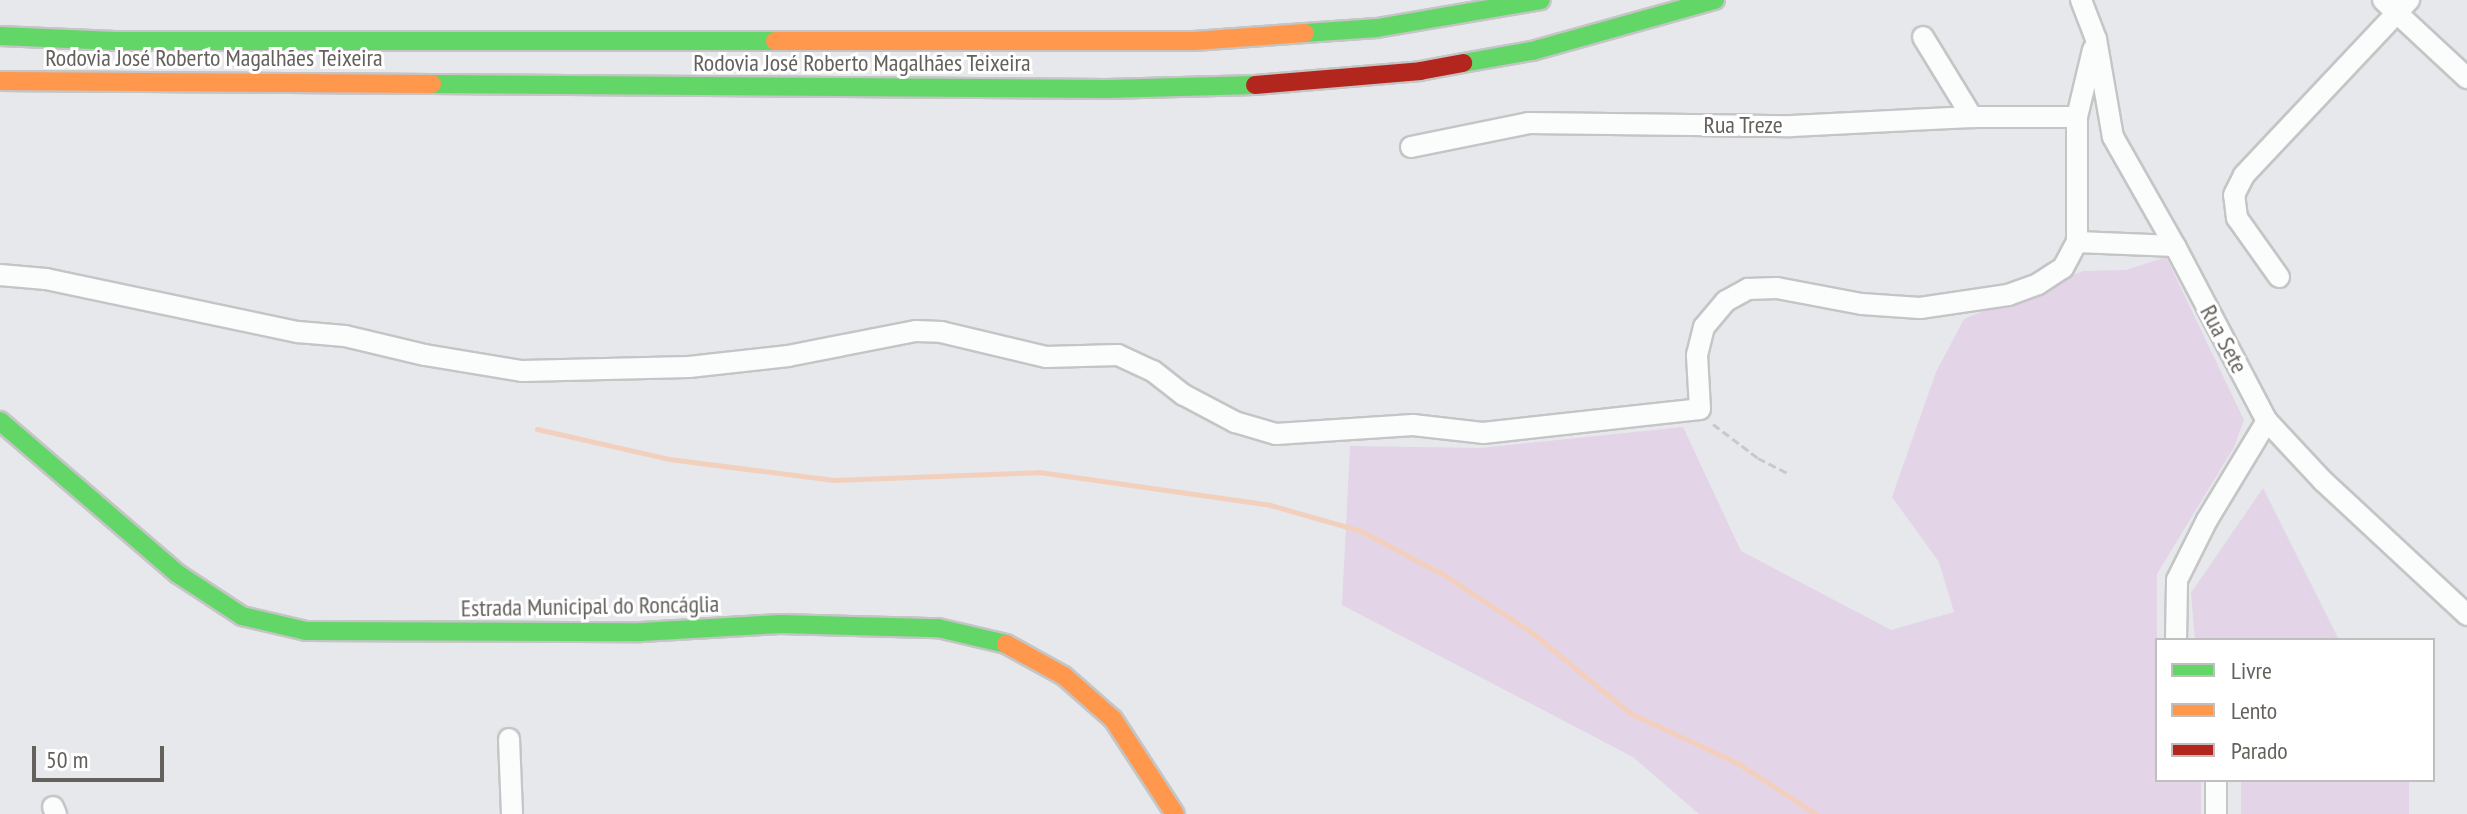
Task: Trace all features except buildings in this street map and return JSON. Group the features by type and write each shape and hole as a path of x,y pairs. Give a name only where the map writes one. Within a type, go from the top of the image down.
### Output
{"main road":[{"name":"Rodovia José Roberto Magalhães Teixeira","path":"0,36 146,41 1194,41 1377,28 1541,0"},
{"name":"Rodovia José Roberto Magalhães Teixeira","path":"0,81 1090,89 1260,85 1420,71 1532,51 1715,0"},
{"name":"Estrada Municipal do Roncáglia","path":"0,421 178,574 242,616 306,631 337,632 641,632 780,624 938,628 966,633 1008,645 1064,676 1113,719 1175,814"}],"street":[{"name":"Rua Sete","path":"2081,0 2096,39 2113,137 2175,246 2267,421 2323,481 2467,615"},
{"path":"2279,277 2237,218 2234,195 2244,175 2396,5 2467,78"},
{"path":"1923,37 1972,117"},
{"path":"0,275 46,279 298,332 345,336 425,355 522,371 689,367 788,356 916,331 941,332 1046,357 1118,355 1153,371 1184,395 1235,422 1276,434 1413,425 1483,433 1506,432 1700,409 1697,355 1704,327 1726,301 1748,289 1802,291 1862,304 1920,308 2008,295 2038,284 2063,268 2077,242 2077,117 2096,39"},
{"name":"Rua Treze","path":"1411,147 1529,123 1792,126 1972,117 2077,117"},
{"path":"2077,242 2175,246"},
{"path":"2176,638 2177,580 2207,520 2267,421"},
{"path":"509,739 512,814"},
{"path":"2216,782 2216,814"}],"path":[{"path":"1700,409 1715,427 1758,458 1789,474"}],"shaded area":[{"path":"2166,257 2244,420 2234,447 2157,574 2155,782 2201,782 2201,814 1699,814 1633,757 1342,605 1350,446 1481,448 1683,427 1741,551 1891,630 1954,612 1939,562 1892,497 1936,372 1964,319 2083,271 2126,270"},
{"path":"2263,488 2338,638 2195,638 2191,593"},
{"path":"2241,782 2409,782 2409,814 2241,814"}],"waterway":[{"path":"537,429 669,459 834,480 1039,472 1270,505 1361,531 1444,575 1531,632 1630,713 1737,763 1816,814"}],"traffic: fast":[{"path":"1305,33 1377,28 1541,0"},
{"path":"1463,63 1532,51 1715,0"},
{"path":"0,36 115,41 775,41"},
{"path":"432,84 1106,89 1255,85"},
{"path":"0,421 178,574 242,616 306,631 641,632 780,624 938,628 1006,644"}],"traffic: slow":[{"path":"775,41 1194,41 1305,33"},
{"path":"0,81 432,84"},
{"path":"1006,644 1064,676 1113,719 1175,814"}],"traffic: jam":[{"path":"1255,85 1420,71 1463,63"}]}
